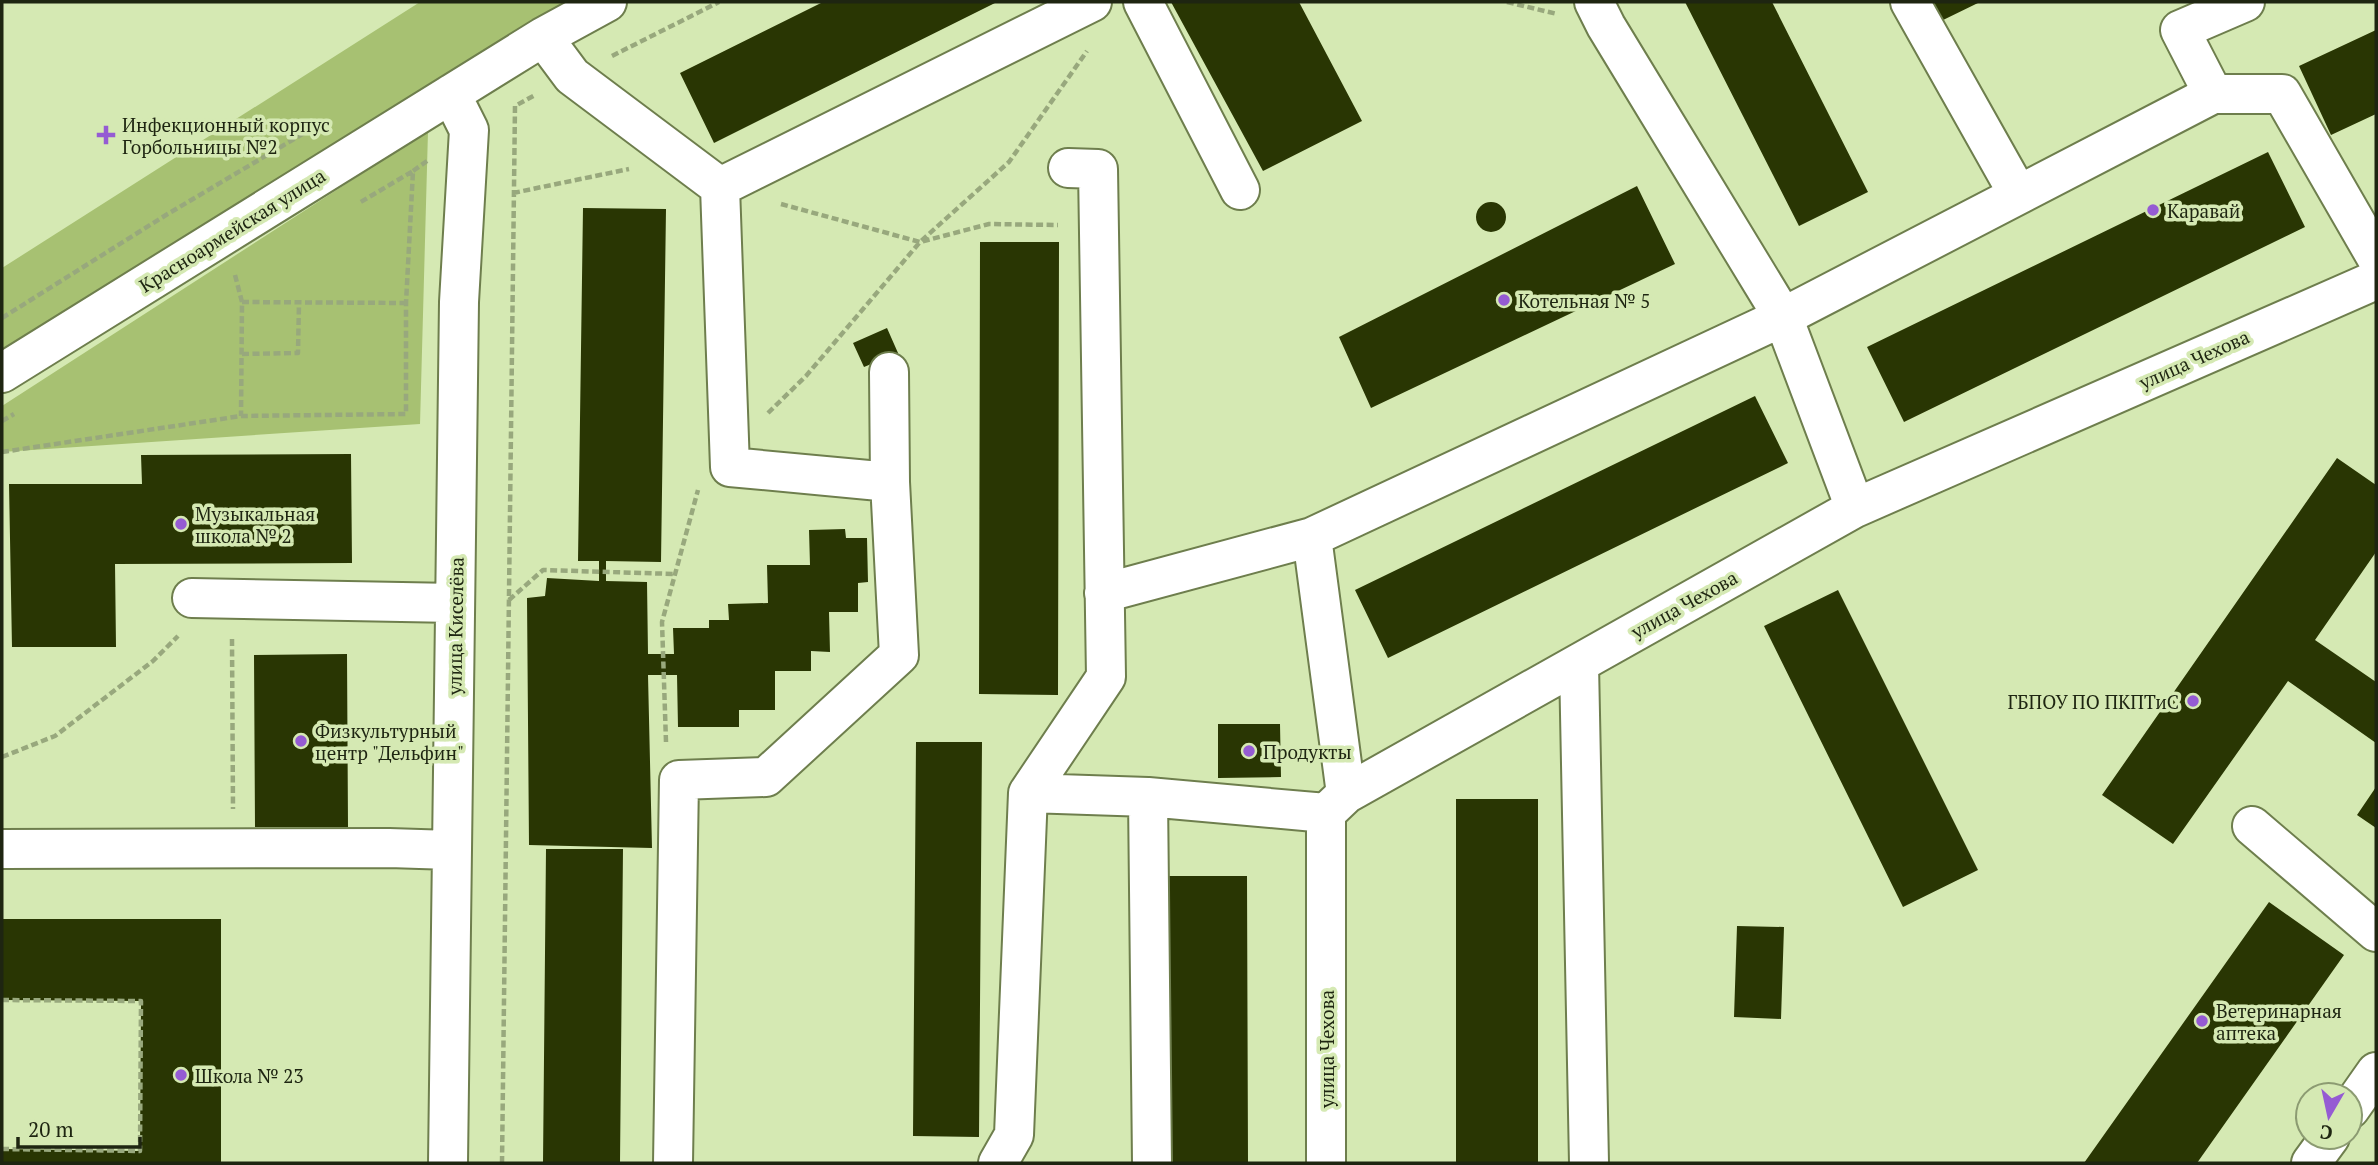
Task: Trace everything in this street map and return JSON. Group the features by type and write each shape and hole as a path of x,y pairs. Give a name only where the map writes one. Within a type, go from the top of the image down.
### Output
{"street":[{"name":"Красноармейская улица","path":"2,373 543,37 607,2"},
{"path":"720,187 1092,2"},
{"path":"1143,2 1240,190"},
{"path":"1594,2 1783,317 1855,508"},
{"path":"1910,2 2018,194"},
{"path":"2213,94 2180,30 2245,2"},
{"path":"543,37 572,76 720,187"},
{"name":"улица Киселёва","path":"448,1163 459,302 469,130 451,94"},
{"path":"1104,593 1312,537 1783,317 2213,94 2282,94 2376,257"},
{"path":"998,1163 1014,1135 1028,793 1105,677 1098,169 1068,168"},
{"path":"720,187 730,459 890,482"},
{"name":"улица Чехова","path":"1326,1163 1336,804 1855,508 2376,280"},
{"path":"673,1163 679,780 766,778 899,655 890,482 889,372"},
{"path":"1028,793 1336,804 1312,537"},
{"path":"213,599 455,603"},
{"path":"1579,664 1589,1163"},
{"path":"1148,797 1152,1163"},
{"path":"2252,826 2376,932"},
{"path":"2,849 451,850"},
{"path":"2364,1089 2376,1072"}],"path":[{"path":"502,1163 515,106 719,2"},
{"path":"679,780 665,739 662,622 699,487 730,459 806,376 920,242 1009,162 1092,43"},
{"path":"2,318 166,215 323,122"},
{"path":"513,193 633,168"},
{"path":"2,452 241,416 406,414 406,303 413,171 354,206"},
{"path":"720,187 920,242 989,223 1078,226 1098,251"},
{"path":"224,282 235,275 242,302 241,416"},
{"path":"242,302 406,303"},
{"path":"242,354 298,353 299,302"},
{"path":"2,421 25,406"},
{"path":"509,601 543,570 675,575"},
{"path":"2,758 55,736 153,661 213,599"},
{"path":"213,599 234,848"},
{"path":"2,1000 141,1002 140,1151 2,1149"}],"green space":[{"path":"420,2 588,2 2,349 2,268"},
{"path":"428,131 420,424 2,452 2,406"}],"building":[{"path":"823,2 997,2 714,143 680,73"},
{"path":"1171,2 1299,2 1362,121 1263,171"},
{"path":"1685,2 1772,2 1868,192 1799,226"},
{"path":"1929,2 1980,2 1939,22"},
{"path":"2376,30 2376,114 2331,135 2299,66"},
{"path":"2268,152 2305,227 1904,422 1867,347"},
{"name":"Котельная № 5","path":"1637,186 1675,264 1371,408 1339,337"},
{"path":"1491,202 1502,206 1506,217 1502,228 1491,232 1480,228 1476,217 1480,206"},
{"path":"583,208 666,209 661,562 606,561 606,581 647,582 648,654 674,654 673,628 709,628 709,620 729,620 728,604 768,603 767,565 810,565 809,530 845,529 846,538 867,538 868,582 858,583 858,612 829,612 830,652 811,651 811,671 775,671 775,710 739,710 739,727 678,727 677,675 648,675 652,848 529,845 527,598 545,596 547,578 599,581 599,561 578,561"},
{"path":"980,242 1059,242 1058,695 979,694"},
{"path":"887,328 898,353 864,367 853,343"},
{"path":"1755,396 1788,463 1388,658 1355,590"},
{"name":"Музыкальная школа № 2","path":"351,454 352,563 115,564 116,647 12,647 9,484 142,484 141,455"},
{"path":"2337,458 2376,485 2376,552 2315,640 2376,682 2376,743 2288,681 2173,844 2102,795"},
{"path":"1838,590 1978,870 1903,907 1764,626"},
{"name":"Физкультурный центр \"Дельфин\"","path":"347,654 348,827 255,827 254,655"},
{"name":"Продукты","path":"1218,724 1280,724 1281,777 1218,778"},
{"path":"916,742 982,742 979,1137 913,1136"},
{"path":"2376,787 2376,828 2357,815"},
{"path":"1456,799 1538,799 1538,1163 1456,1163"},
{"path":"546,849 623,849 620,1163 543,1163"},
{"path":"1169,876 1247,876 1248,1163 1170,1163"},
{"path":"2269,902 2344,955 2197,1163 2084,1163"},
{"name":"Школа № 23","path":"2,919 221,919 221,1163 2,1163 2,1149 140,1151 141,1001 2,1000"},
{"path":"1737,926 1784,927 1781,1019 1734,1017"}],"place":[{"name":"Инфекционный корпус Горбольницы №2","path":"106,135"},
{"name":"Каравай","path":"2153,210"},
{"name":"Котельная № 5","path":"1504,300"},
{"name":"Музыкальная школа № 2","path":"181,524"},
{"name":"ГБПОУ ПО ПКПТиС","path":"2193,701"},
{"name":"Физкультурный центр \"Дельфин\"","path":"301,741"},
{"name":"Продукты","path":"1249,751"},
{"name":"Ветеринарная аптека","path":"2202,1021"},
{"name":"Школа № 23","path":"181,1075"}]}
